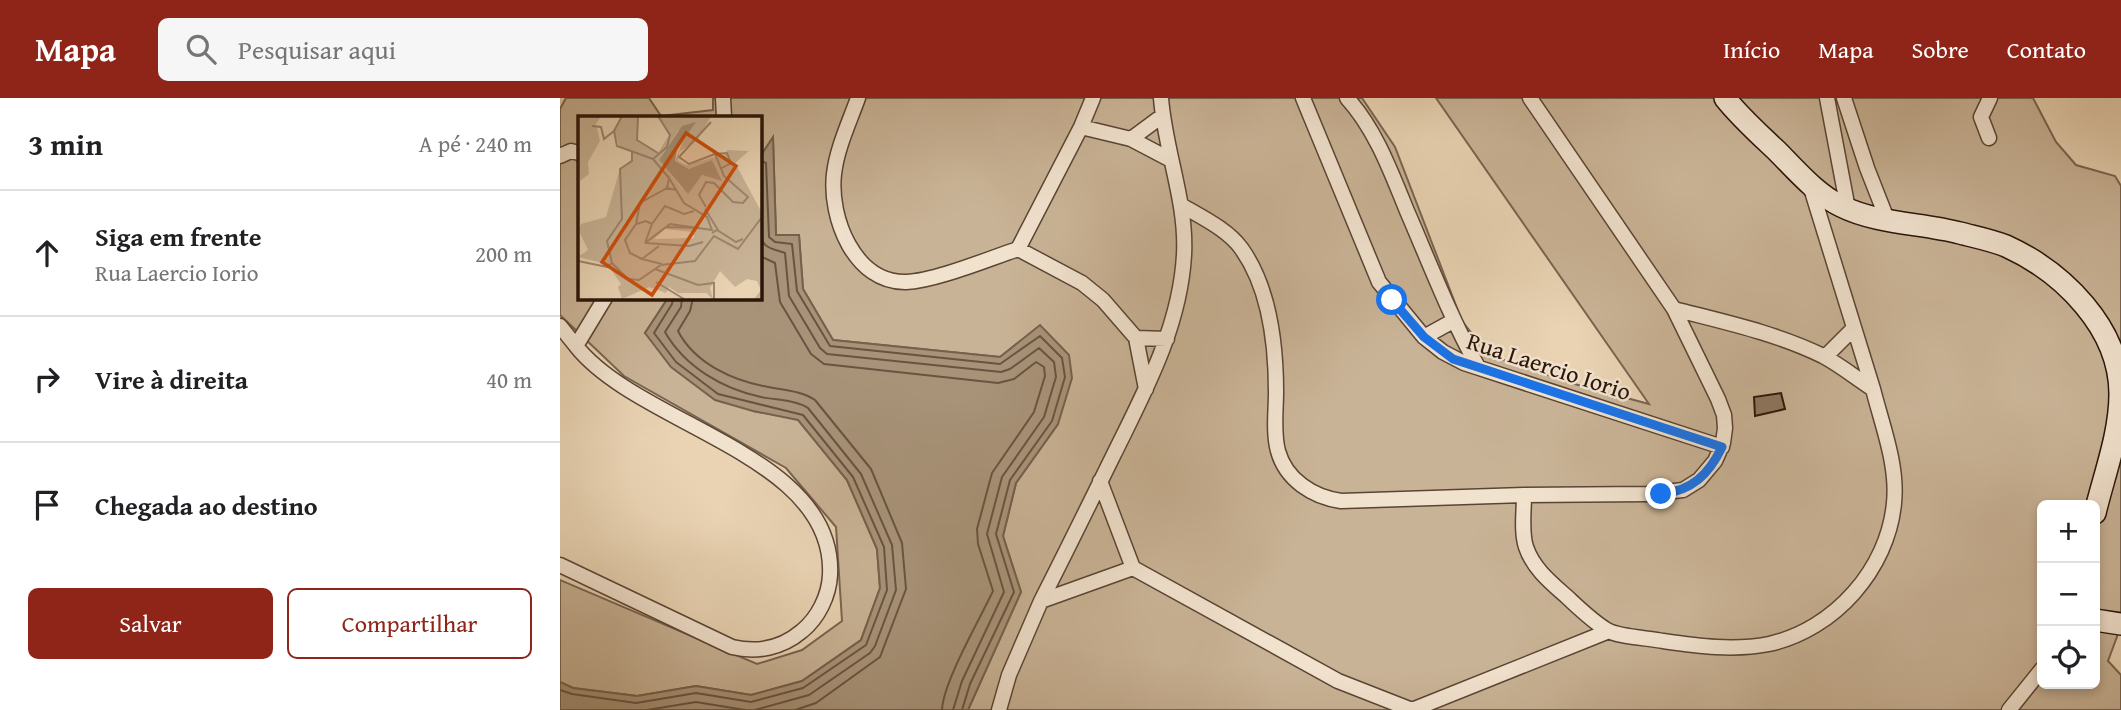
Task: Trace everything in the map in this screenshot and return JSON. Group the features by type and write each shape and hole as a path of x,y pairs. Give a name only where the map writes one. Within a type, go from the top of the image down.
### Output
{"street":[{"path":"723,98 724,116"},
{"path":"858,98 838,156 833,190 841,228 853,250 867,267 895,281 920,280 1018,249 1081,127 1093,98"},
{"path":"999,710 1009,675 1041,601 1146,389 1167,339 1182,269 1184,238 1181,205 1162,116 1161,98"},
{"name":"Rua Laercio Iorio","path":"1303,98 1379,282 1424,337 1453,359 1722,447"},
{"path":"1347,98 1363,118 1381,151 1452,321 1478,367"},
{"path":"1181,205 1228,234 1241,248 1262,289 1274,348 1276,445 1285,467 1297,481 1318,495 1341,501 1647,494 1683,490 1706,474 1722,447 1724,415 1718,399 1674,309 1530,98"},
{"path":"1724,98 1808,181 1831,200 1848,209 1955,232 2006,247 2049,272 2094,317 2114,358 2120,395 2115,435 2098,500"},
{"path":"1827,98 1848,209"},
{"path":"1844,98 1887,219"},
{"path":"1989,138 1981,117 1990,98"},
{"path":"1131,139 1162,116"},
{"path":"1081,127 1131,139 1171,160"},
{"path":"560,156 571,151 578,153"},
{"path":"1524,495 1525,545 1531,559 1555,587 1609,631 1720,648 1769,643 1805,630 1836,610 1853,595 1881,551 1894,505 1893,472 1873,389 1808,181"},
{"path":"1184,238 1211,223"},
{"path":"1018,249 1094,291 1109,306 1136,338 1146,389"},
{"path":"576,346 604,299"},
{"path":"1674,309 1764,333 1825,357 1873,389"},
{"path":"1424,337 1452,321"},
{"path":"560,326 589,362 612,381 750,459 784,482 817,522 828,553 830,581 822,604 807,626 786,641 761,650 753,650 732,647 560,565"},
{"path":"1825,357 1854,328"},
{"path":"1136,338 1167,339"},
{"path":"1100,481 1133,568 1338,681 1412,710 1609,631"},
{"path":"1041,601 1133,568"},
{"path":"2100,621 2121,624"},
{"path":"2009,710 2037,675"}],"shaded area":[{"path":"566,98 649,98 661,116 578,116 578,299 667,299 645,333 753,411 798,419 847,480 877,549 880,588 861,640 802,681 751,695 696,686 637,696 573,688 560,682 560,580 757,664 802,650 842,621 836,527 786,468 624,376 560,315 560,109"},
{"path":"713,98 1362,98 1395,147 1462,321 1489,355 1571,383 1649,404 1436,98 2033,98 2056,142 2076,165 2115,176 2121,186 2121,626 2108,661 2121,675 2121,710 968,710 1021,592 1003,536 1016,483 1058,424 1040,326 1000,357 833,340 803,289 799,235 776,236 773,139 761,156 761,116 661,116 713,110"}],"water":[{"path":"773,137 776,235 799,235 803,289 833,340 1000,357 1040,325 1069,355 1072,378 1058,424 1016,483 1003,536 1021,592 968,710 560,710 560,682 573,688 637,696 696,686 751,695 802,681 861,640 880,588 877,549 847,480 798,420 715,400 671,367 645,333 667,299 761,299 761,155"}],"building":[{"path":"1781,393 1785,409 1755,416 1754,397"}],"route":[{"path":"1392,300 1424,337 1453,359 1722,447 1706,474 1699,480 1683,490 1661,494"}]}
